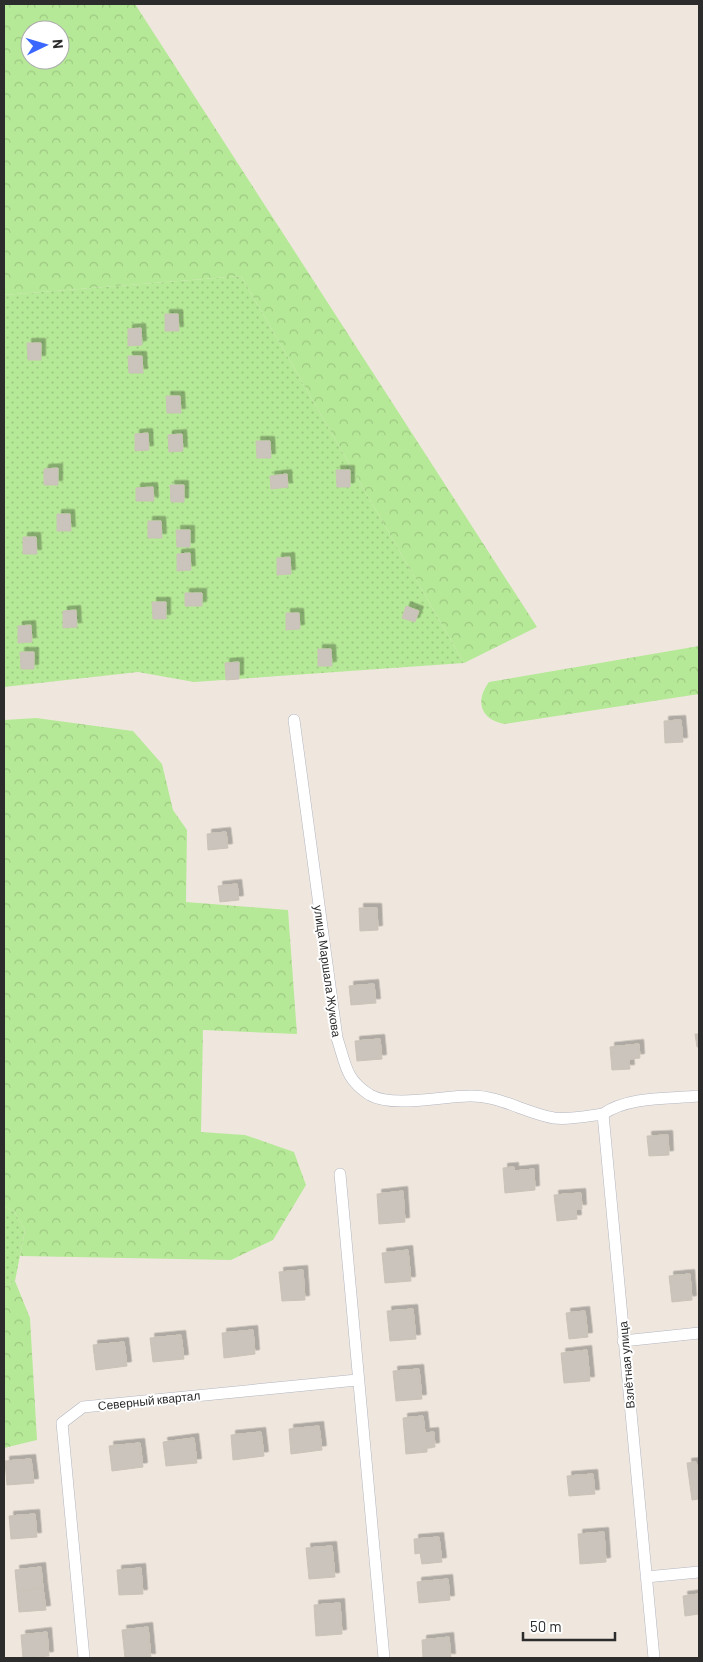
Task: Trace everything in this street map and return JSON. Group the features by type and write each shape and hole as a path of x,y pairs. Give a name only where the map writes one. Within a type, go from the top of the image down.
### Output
{"street":[{"name":"улица Маршала Жукова","path":"294,720 336,1038 350,1080 372,1096 395,1101 471,1096 499,1100 554,1118 575,1118 603,1114"},
{"path":"603,1114 614,1107 699,1096"},
{"name":"Взлётная улица","path":"603,1114 654,1658"},
{"path":"340,1174 357,1380 384,1658"},
{"path":"623,1341 699,1333"},
{"name":"Северный квартал","path":"84,1658 62,1423 82,1407 357,1380"},
{"path":"646,1577 699,1572"}],"green space":[{"path":"4,4 135,4 537,627 464,663 241,276 4,295"},
{"path":"241,276 464,663 194,682 138,672 4,687 4,295"},
{"path":"699,646 699,694 504,724 490,718 482,708 482,696 489,682"},
{"path":"36,718 133,731 162,764 173,810 187,830 186,902 288,910 297,1034 203,1030 201,1132 245,1135 294,1152 306,1185 273,1240 231,1260 20,1256 25,1230 14,1211 4,1207 4,720"},
{"path":"4,1207 14,1211 25,1230 15,1281 4,1287"},
{"path":"15,1281 30,1318 37,1440 4,1448 4,1287"}],"building":[{"path":"165,314 178,314 179,331 165,331"},
{"path":"141,328 142,345 128,346 128,329"},
{"path":"27,343 41,343 41,360 28,360"},
{"path":"128,356 142,356 143,373 129,373"},
{"path":"166,396 180,396 181,413 167,413"},
{"path":"148,433 149,450 135,451 135,434"},
{"path":"182,434 183,451 169,452 168,435"},
{"path":"256,441 270,441 271,458 257,458"},
{"path":"58,468 58,485 44,485 44,469"},
{"path":"336,470 350,470 350,487 337,487"},
{"path":"287,474 288,487 271,489 270,476"},
{"path":"170,485 184,485 184,502 171,502"},
{"path":"153,487 154,501 136,501 136,488"},
{"path":"57,514 70,514 71,531 57,531"},
{"path":"148,521 161,521 162,538 148,538"},
{"path":"176,530 190,530 190,547 177,547"},
{"path":"23,537 36,537 37,554 23,554"},
{"path":"190,553 191,570 177,571 177,554"},
{"path":"290,557 291,574 277,575 277,558"},
{"path":"185,593 202,593 202,606 185,606"},
{"path":"152,602 166,602 166,619 153,619"},
{"path":"406,606 419,611 415,622 402,618"},
{"path":"76,610 77,627 63,628 63,611"},
{"path":"286,613 299,613 300,629 286,630"},
{"path":"31,625 32,642 18,643 18,626"},
{"path":"318,649 331,649 332,666 318,666"},
{"path":"20,652 34,652 34,669 21,669"},
{"path":"239,662 239,679 226,680 225,663"},
{"path":"681,720 683,742 665,743 664,721"},
{"path":"226,832 228,848 208,850 207,834"},
{"path":"237,884 239,900 220,902 218,886"},
{"path":"359,908 377,908 378,930 360,931"},
{"path":"374,984 376,1003 351,1005 349,986"},
{"path":"695,1034 699,1034 699,1047 697,1047"},
{"path":"380,1039 382,1059 357,1061 355,1041"},
{"path":"639,1044 640,1058 629,1059 630,1069 612,1070 610,1047"},
{"path":"668,1135 669,1155 649,1156 647,1136"},
{"path":"514,1167 514,1171 534,1169 535,1190 505,1193 503,1168"},
{"path":"403,1191 405,1222 379,1224 377,1194"},
{"path":"581,1193 582,1209 576,1209 577,1219 557,1221 554,1195"},
{"path":"408,1250 411,1281 385,1283 382,1253"},
{"path":"303,1270 305,1300 282,1301 279,1272"},
{"path":"690,1274 692,1300 672,1302 669,1276"},
{"path":"413,1309 416,1339 390,1341 387,1311"},
{"path":"585,1311 588,1337 569,1339 566,1313"},
{"path":"253,1330 255,1354 224,1358 222,1333"},
{"path":"181,1335 184,1359 153,1362 150,1338"},
{"path":"124,1342 127,1366 96,1370 93,1345"},
{"path":"587,1350 590,1381 564,1383 561,1353"},
{"path":"419,1369 422,1399 396,1401 393,1371"},
{"path":"423,1416 425,1433 434,1432 435,1447 427,1448 427,1452 406,1454 403,1418"},
{"path":"319,1426 322,1450 291,1454 289,1429"},
{"path":"261,1432 264,1456 233,1460 231,1435"},
{"path":"194,1438 197,1463 166,1466 163,1442"},
{"path":"140,1443 143,1467 112,1471 109,1446"},
{"path":"31,1459 34,1483 7,1485 5,1461"},
{"path":"696,1462 697,1466 699,1466 699,1499 692,1500 687,1463"},
{"path":"593,1474 595,1494 569,1496 567,1476"},
{"path":"35,1514 37,1537 11,1539 9,1516"},
{"path":"604,1532 606,1562 580,1564 578,1534"},
{"path":"439,1537 442,1562 422,1564 420,1553 415,1554 414,1539"},
{"path":"332,1546 335,1577 309,1579 306,1548"},
{"path":"41,1567 43,1588 17,1591 15,1570"},
{"path":"141,1568 143,1594 119,1595 117,1570"},
{"path":"448,1579 450,1600 419,1603 417,1582"},
{"path":"43,1588 46,1610 19,1612 17,1591"},
{"path":"699,1594 699,1614 685,1616 683,1596"},
{"path":"340,1603 342,1634 316,1636 314,1605"},
{"path":"148,1627 151,1658 125,1658 122,1630"},
{"path":"47,1632 49,1656 23,1658 21,1635"},
{"path":"449,1637 451,1658 423,1658 422,1640"}]}
